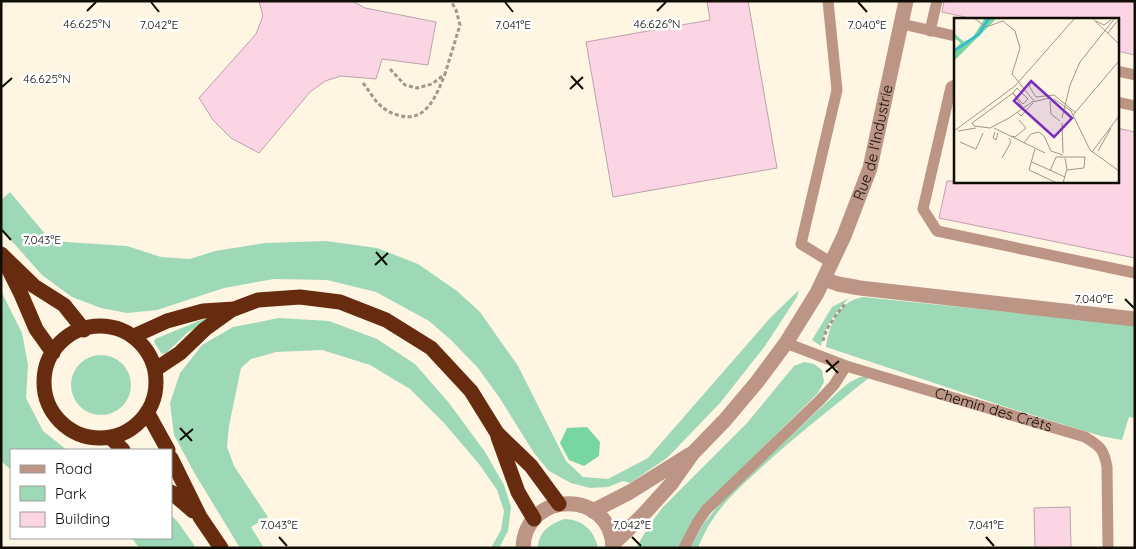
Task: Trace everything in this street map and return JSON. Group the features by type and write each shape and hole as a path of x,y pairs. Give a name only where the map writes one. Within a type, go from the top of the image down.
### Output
{"highway":[{"path":"1,255 34,286 64,305 84,330"},
{"path":"1,255 22,294 36,328 53,353"},
{"path":"134,336 176,318 202,311 234,308 258,300 300,297 340,302 386,320 431,348 470,391 497,433 531,466 559,504"},
{"path":"156,369 180,353 205,329 234,308"},
{"path":"96,327 109,327 134,336 142,344 156,369 158,382 154,398 146,412 137,423 126,431 110,437 92,439 72,432 58,419 46,401 42,382 44,368 53,353 74,334 96,327"},
{"path":"146,412 167,449"},
{"path":"497,433 518,492 534,519"},
{"path":"110,437 121,449"},
{"path":"172,460 200,517 221,548"},
{"path":"172,493 200,517"}],"street":[{"name":"Rue de l'Industrie","path":"824,279 870,168 906,1"},
{"path":"523,548 526,534 534,519 545,510 559,504 580,505 593,511 606,525 613,546 660,497 693,453 740,403 786,343 808,310 824,279 860,288 1135,318"},
{"path":"593,511 630,492 693,453"}],"lane":[{"path":"828,1 837,90 801,244 832,263"},
{"path":"930,30 936,1"},
{"path":"902,24 954,36"},
{"path":"1118,71 1135,75"},
{"path":"954,86 951,87 923,209 937,231 1135,273"},
{"path":"1118,102 1135,106"},
{"name":"Chemin des Crêts","path":"786,343 846,366 1085,437 1098,445 1105,454 1107,467 1108,548"},
{"path":"684,548 706,510 821,400 834,385 846,366"}],"path":[{"path":"363,84 380,105 393,114 408,117 422,114 436,98 460,25 456,10 451,1"},
{"path":"390,69 406,85 417,88 432,84 445,74"},
{"path":"820,356 825,335 836,315 860,288"}],"green space":[{"path":"10,192 51,241 127,246 161,257 190,259 215,251 265,243 326,241 377,248 418,264 457,291 480,312 518,366 566,461 583,477 608,479 648,458 771,317 799,290 797,297 765,346 720,403 667,458 630,483 623,481 608,487 590,488 571,483 549,471 534,453 499,397 478,368 451,340 429,321 376,292 327,280 274,279 224,288 157,310 127,313 101,308 72,297 42,275 1,229 1,200"},
{"path":"1,291 22,333 28,365 26,398 43,431 66,449 10,449 10,469 1,461"},
{"path":"863,297 1135,325 1135,418 1129,417 1122,440 1101,436 1006,407 826,347 828,334 837,315 852,300"},
{"path":"849,298 835,314 828,326 821,346 812,340 832,307"},
{"path":"206,318 208,322 188,332 165,354 161,353 154,342 155,339"},
{"path":"279,318 329,321 377,339 415,364 449,403 485,452 504,485 511,507 508,531 499,548 491,548 501,530 504,511 497,490 479,464 444,423 410,389 370,365 322,350 276,352 251,359 241,368 229,426 227,447 234,466 268,517 251,527 264,548 240,548 195,474 174,435 170,403 180,373 202,345 233,327"},
{"path":"95,355 107,355 118,360 126,368 131,379 129,397 118,410 107,415 95,415 84,410 76,402 71,391 71,379 76,368 84,360"},
{"path":"804,362 814,364 822,370 824,382 818,393 702,508 679,548 636,548 650,524 663,507 747,423 794,366"},
{"path":"860,377 870,377 790,442 744,484 726,502 710,523 698,548 690,548 702,526 726,496 840,390"},
{"path":"587,427 600,442 599,456 584,466 569,460 560,443 567,428"},
{"path":"172,516 196,548 139,548 133,539 172,539"},
{"path":"565,519 577,521 587,527 594,536 598,548 538,548 540,537 546,529"}],"building":[{"path":"259,1 352,1 365,8 436,22 428,65 382,59 376,79 341,76 325,81 310,92 259,153 231,138 213,120 199,98 256,34 263,16"},
{"path":"707,1 748,1 777,168 613,197 586,42 710,20"},
{"path":"944,1 1135,1 1135,55 1118,51 1118,18 969,18 942,12"},
{"path":"1118,128 1135,132 1135,258 939,218 947,181 1118,182"},
{"path":"1070,507 1071,547 1035,548 1034,508"}]}
